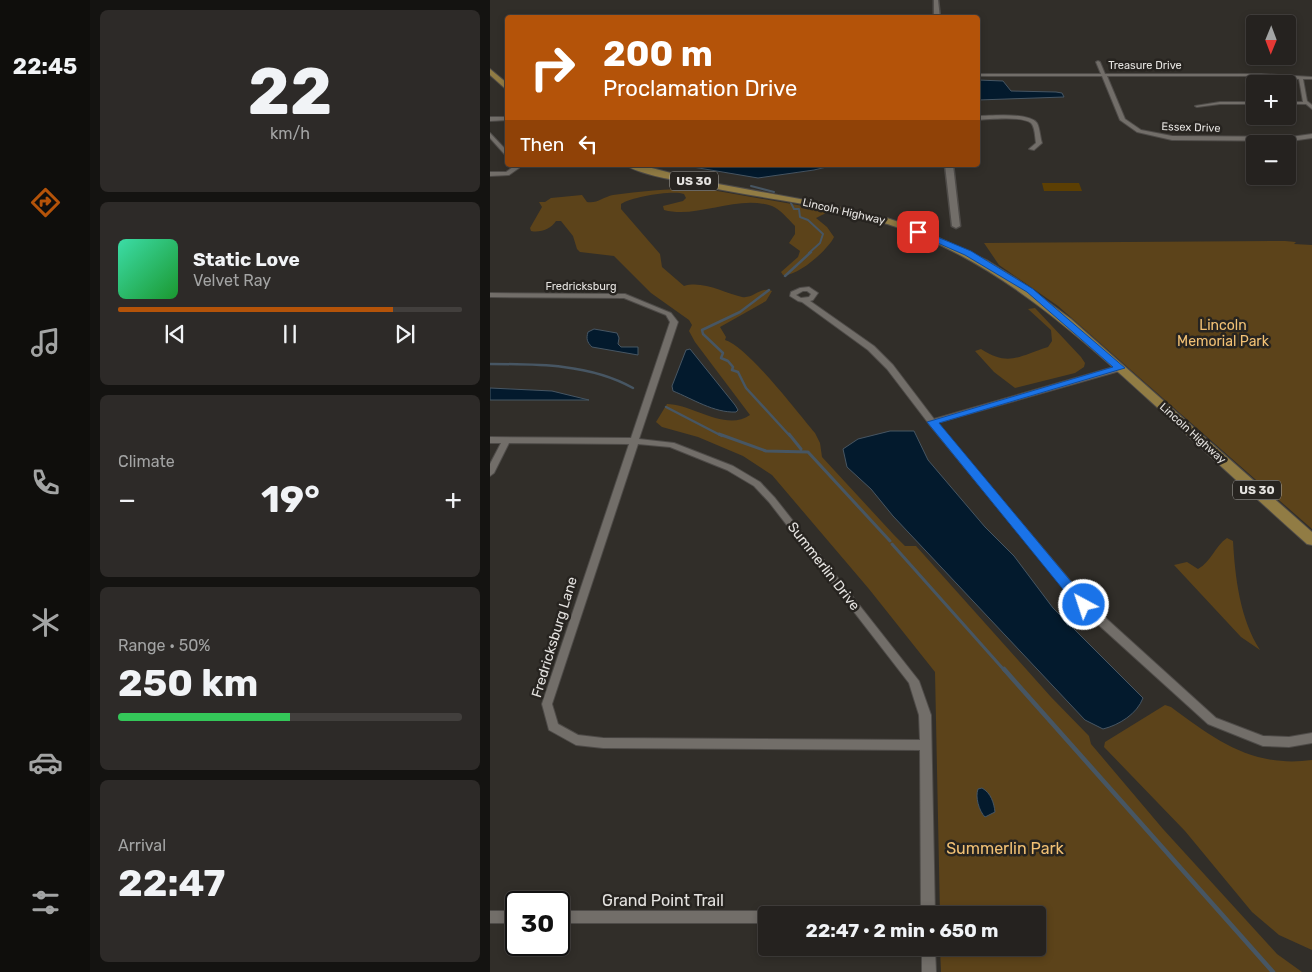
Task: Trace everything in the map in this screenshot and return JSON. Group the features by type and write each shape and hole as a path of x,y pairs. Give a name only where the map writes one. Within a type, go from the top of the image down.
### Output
{"main road":[{"path":"490,71 505,86"},
{"name":"Lincoln Highway","path":"653,169 831,206 881,219 937,239 990,265 1030,290 1312,540"}],"street":[{"path":"936,0 937,15"},
{"name":"Essex Drive","path":"1098,62 1123,120 1130,127 1146,133 1177,138 1291,139 1312,136"},
{"name":"Treasure Drive","path":"980,75 1261,75 1312,78"},
{"path":"1302,78 1307,103 1312,108"},
{"path":"1197,106 1220,103 1246,103"},
{"path":"1296,103 1307,103"},
{"path":"490,119 505,118"},
{"path":"980,118 1020,118 1034,123 1039,143 1032,149"},
{"path":"1139,137 1146,133"},
{"path":"490,135 505,153"},
{"path":"490,174 511,172 516,167"},
{"path":"949,167 956,226"},
{"name":"Fredricksburg","path":"490,296 625,296 669,314"},
{"path":"804,300 871,348 890,367 932,422 1084,605 1212,721 1263,741 1288,742 1312,738"},
{"name":"Fredricksburg Lane","path":"669,314 674,322 673,327 547,704 553,727 576,740 603,743 926,745"},
{"path":"932,422 1120,368"},
{"name":"Summerlin Drive","path":"490,440 635,441 676,447 730,468 757,484 772,500 914,681 925,714 928,906"},
{"path":"490,473 506,440"},
{"path":"490,917 505,917"},
{"name":"Grand Point Trail","path":"570,917 758,917"},
{"path":"929,956 930,972"}],"green space":[{"name":"Summerlin Park","path":"671,189 706,189 826,210 828,212 816,218 827,227 834,237 831,242 812,262 796,272 783,275 781,272 798,257 800,251 789,243 795,234 795,226 775,207 759,203 745,203 704,210 677,212 664,210 663,206 683,201 686,198 684,194 678,193 652,195 621,204 621,209 660,254 662,267 684,286 706,286 742,297 764,290 772,291 766,301 720,327 726,337 725,340 735,345 759,367 785,396 815,433 820,443 822,457 905,546 916,546 1051,697 1089,736 1091,744 1163,829 1277,954 1302,972 941,972 940,956 1046,956 1046,906 940,906 935,672 869,589 772,475 743,456 698,437 662,427 656,422 667,404 677,405 720,419 741,419 750,415 695,342 689,331 692,325 689,320 651,293 614,256 580,252 577,249 573,236 561,221 556,221 542,231 531,231 530,228 542,207 539,202 545,202 551,198 582,195 587,202 591,202 613,195"},
{"name":"Lincoln Memorial Park","path":"1296,242 1294,244 1312,245 1312,529 1058,306 999,265 984,243"},
{"path":"1035,308 1081,357 1085,363 1084,367 1075,373 1015,388 994,372 975,351 981,349 999,358 1007,359 1048,347 1052,341 1051,330 1028,309"},
{"path":"1227,538 1233,541 1237,583 1243,611 1253,638 1260,650 1241,637 1174,565 1187,562 1198,569"},
{"path":"1165,705 1236,749 1271,760 1312,760 1312,950 1279,935 1252,912 1185,831 1104,747 1105,742"}],"water":[{"path":"980,80 1003,81 1011,91 1056,92 1062,93 1064,97 980,100"},
{"path":"693,167 827,167 814,170 758,178"},
{"path":"594,329 617,333 619,338 618,344 621,347 638,347 638,355 592,347 587,337 588,332"},
{"path":"690,349 735,405 738,410 736,412 712,408 673,391 672,386 686,350"},
{"path":"490,388 552,391 589,400 490,400"},
{"path":"890,431 914,431 928,460 985,527 1014,556 1053,608 1143,698 1132,714 1121,722 1103,729 1085,720 893,516 871,489 847,467 843,449 858,439"},
{"path":"982,788 992,798 995,812 985,817 977,800 978,789"}],"building":[{"path":"1042,183 1079,183 1082,191 1044,191"}],"waterway":[{"path":"751,186 774,192"},
{"path":"791,203 794,209 799,209 800,217 808,220 823,234 820,243 809,253"},
{"path":"785,276 811,252"},
{"path":"769,290 740,312 702,330 703,334 723,353 721,358 728,361 733,367 732,370 738,372 746,388 790,436"},
{"path":"490,364 545,365 582,370 599,374 633,388"},
{"path":"666,407 722,436"},
{"path":"719,434 766,451 808,452 890,541"},
{"path":"789,434 801,449"},
{"path":"892,544 1005,671"},
{"path":"1004,669 1273,972"}],"route":[{"path":"918,232 968,253 1030,290 1120,368 932,422 1084,605"}]}
